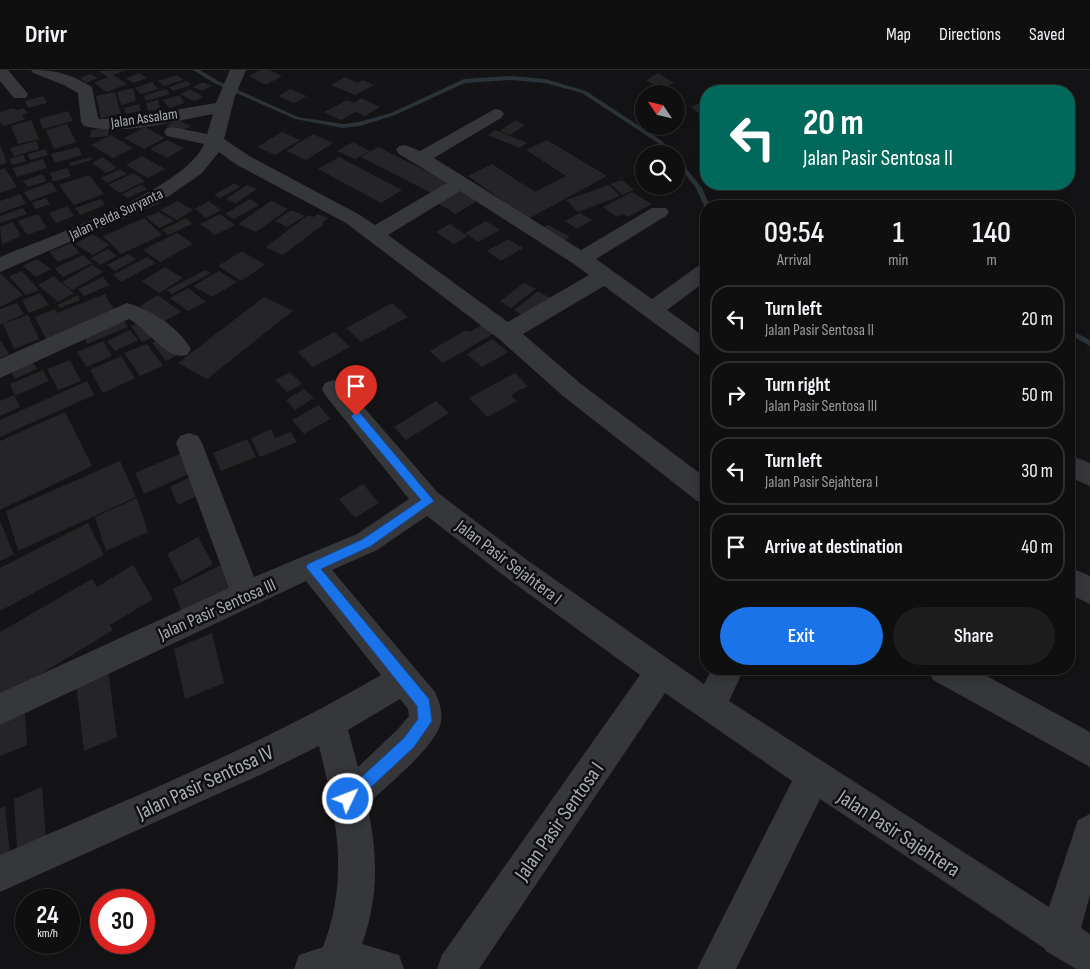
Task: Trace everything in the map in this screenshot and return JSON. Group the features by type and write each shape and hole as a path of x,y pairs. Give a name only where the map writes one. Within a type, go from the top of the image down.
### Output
{"street":[{"path":"1,70 20,94"},
{"name":"Jalan Assalam","path":"39,70 70,81 86,91 91,113 89,119 94,124 121,123 220,112"},
{"path":"215,141 220,112 238,70"},
{"path":"220,112 239,126"},
{"path":"495,114 413,154 581,259 700,345"},
{"path":"173,132 215,141 244,161 353,219 507,333 572,390 700,488"},
{"name":"Jalan Pelda Suryanta","path":"0,265 161,195 202,163 215,141"},
{"path":"375,234 460,183"},
{"path":"581,259 660,212"},
{"path":"652,310 700,275"},
{"path":"507,333 604,276"},
{"path":"0,368 127,311 137,313 146,319 179,349"},
{"name":"Jalan Pasir Sejahtera I","path":"334,389 428,501 517,569 710,707"},
{"path":"189,443 246,594"},
{"name":"Jalan Pasir Sentosa III","path":"0,709 246,594 367,542 428,501"},
{"path":"312,567 424,703 425,721 409,742 348,799"},
{"path":"1075,583 1090,591"},
{"name":"Jalan Pasir Sentosa I","path":"456,969 661,672"},
{"path":"710,707 725,675"},
{"path":"955,675 1090,750"},
{"name":"Jalan Pasir Sentosa IV","path":"0,874 240,767 330,723 404,679"},
{"name":"Jalan Pasir Sajehtera","path":"710,707 1081,955"},
{"path":"325,966 348,934 356,896 356,830 330,723"},
{"path":"716,969 813,776"},
{"path":"1081,955 1090,832"},
{"path":"325,966 371,964 385,969"}],"building":[{"path":"125,70 113,75 127,84 107,92 94,83 108,77 98,71"},
{"path":"261,70 269,70 282,76 266,85 249,76"},
{"path":"139,73 147,78 134,83 126,79"},
{"path":"658,73 674,83 654,85 646,80"},
{"path":"91,74 98,78 86,83 80,78"},
{"path":"177,75 183,80 164,86 158,81"},
{"path":"345,77 358,83 363,80 374,85 355,95 331,85"},
{"path":"187,81 191,85 173,91 169,87"},
{"path":"152,82 158,89 141,94 135,88"},
{"path":"203,82 212,86 202,91 193,87"},
{"path":"133,88 136,101 121,105 117,92"},
{"path":"166,89 170,94 146,101 143,96"},
{"path":"190,89 203,97 194,101 180,94"},
{"path":"290,89 307,96 294,103 278,96"},
{"path":"115,92 121,114 101,118 96,96"},
{"path":"179,95 185,103 169,108 163,100"},
{"path":"43,96 47,103 28,108 25,101"},
{"path":"361,98 380,107 365,116 356,112 341,120 324,112 347,100 354,103"},
{"path":"158,100 160,109 148,111 146,103"},
{"path":"700,103 700,114 690,107"},
{"path":"139,104 141,111 126,114 124,108"},
{"path":"14,108 16,110 23,108 28,113 22,115 25,119 4,126 0,122 0,112"},
{"path":"68,111 73,121 43,129 39,119"},
{"path":"31,120 39,139 18,144 11,126"},
{"path":"177,120 191,126 179,132 166,126"},
{"path":"515,120 525,125 510,135 500,131"},
{"path":"67,124 76,142 54,149 46,130"},
{"path":"109,127 108,136 90,138 91,130"},
{"path":"145,127 165,138 144,149 124,138"},
{"path":"495,130 527,143 520,148 488,135"},
{"path":"282,132 300,140 275,155 257,147"},
{"path":"313,134 333,143 306,160 286,151"},
{"path":"111,135 133,148 113,158 91,145"},
{"path":"167,140 184,148 167,158 150,149"},
{"path":"547,140 607,176 528,219 468,176 492,164 535,192 566,176 526,150"},
{"path":"36,141 39,149 14,156 10,148"},
{"path":"353,142 370,151 355,159 337,151"},
{"path":"0,144 7,163 0,165"},
{"path":"78,147 82,155 55,163 51,154"},
{"path":"378,147 452,184 435,195 361,157"},
{"path":"46,149 48,155 30,160 28,154"},
{"path":"23,155 26,161 12,165 10,159"},
{"path":"142,156 165,169 148,178 126,165"},
{"path":"91,157 92,160 71,166 69,163"},
{"path":"103,157 117,168 106,173 92,163"},
{"path":"339,157 402,190 381,203 318,169"},
{"path":"43,159 47,168 17,177 13,168"},
{"path":"5,168 17,187 0,193 0,170"},
{"path":"67,168 71,176 53,182 50,173"},
{"path":"120,169 127,174 107,183 101,178"},
{"path":"133,173 145,181 120,193 108,185"},
{"path":"42,174 47,181 28,187 23,181"},
{"path":"89,175 104,194 74,205 59,185"},
{"path":"622,180 634,190 622,195 610,184"},
{"path":"51,182 57,191 30,201 24,192"},
{"path":"235,183 240,187 220,198 214,195"},
{"path":"141,185 147,189 128,198 122,194"},
{"path":"247,185 257,189 236,203 226,199"},
{"path":"609,185 620,196 578,212 566,200"},
{"path":"460,188 480,199 456,214 436,202"},
{"path":"632,192 652,204 628,217 622,214 617,217 603,207"},
{"path":"20,194 26,204 0,213 0,201"},
{"path":"46,198 50,204 36,209 32,203"},
{"path":"101,199 105,205 80,215 75,208"},
{"path":"250,199 259,205 234,219 225,214"},
{"path":"177,201 193,210 177,220 160,210"},
{"path":"209,201 221,210 206,218 195,209"},
{"path":"271,201 288,209 256,232 238,224"},
{"path":"67,206 74,216 56,223 49,213"},
{"path":"23,208 27,214 0,223 0,216"},
{"path":"291,210 305,216 287,227 275,221"},
{"path":"159,212 174,221 159,228 146,217"},
{"path":"580,213 592,220 577,229 565,221"},
{"path":"38,214 47,228 27,235 18,221"},
{"path":"220,214 235,225 215,235 200,224"},
{"path":"318,214 328,218 322,223 324,224 283,255 266,247 308,215 313,217"},
{"path":"144,218 162,235 121,254 103,236"},
{"path":"186,218 192,224 168,235 162,230"},
{"path":"486,221 500,230 478,242 465,233"},
{"path":"13,222 21,236 2,244 0,227"},
{"path":"450,224 468,236 454,244 436,232"},
{"path":"548,225 570,237 562,243 540,230"},
{"path":"177,233 193,244 160,262 143,250"},
{"path":"92,234 110,245 93,255 75,244"},
{"path":"508,239 523,248 501,261 487,251"},
{"path":"71,243 80,253 58,262 49,252"},
{"path":"108,249 117,256 100,265 91,258"},
{"path":"242,251 265,265 241,281 218,266"},
{"path":"128,254 136,259 115,271 107,265"},
{"path":"83,255 92,263 63,277 55,268"},
{"path":"147,257 156,263 121,282 113,275"},
{"path":"37,259 51,269 36,277 23,266"},
{"path":"92,265 103,272 72,290 62,282"},
{"path":"165,267 183,278 159,293 142,281"},
{"path":"205,270 211,273 172,294 167,290"},
{"path":"22,271 39,290 26,295 9,276"},
{"path":"219,271 237,282 212,297 193,286"},
{"path":"0,273 23,295 0,307"},
{"path":"54,276 74,293 58,302 38,285"},
{"path":"103,277 110,285 84,296 78,289"},
{"path":"524,283 536,289 511,308 500,301"},
{"path":"188,288 206,302 188,311 170,298"},
{"path":"538,291 554,300 529,319 514,310"},
{"path":"40,293 49,305 29,313 22,300"},
{"path":"105,294 116,314 47,341 35,317 55,309 57,313"},
{"path":"78,295 80,300 60,308 57,305"},
{"path":"158,295 181,312 161,323 140,306"},
{"path":"264,297 293,311 207,379 178,363"},
{"path":"17,303 24,314 0,325 0,309"},
{"path":"392,303 408,317 361,342 346,328"},
{"path":"28,315 39,339 14,349 3,324"},
{"path":"122,318 128,327 87,344 84,333"},
{"path":"142,321 156,336 142,342 131,326"},
{"path":"482,325 493,334 443,363 430,351 466,330 469,332"},
{"path":"130,330 138,340 115,351 107,341"},
{"path":"334,332 350,347 313,367 298,352"},
{"path":"160,339 176,356 166,361 152,343"},
{"path":"492,339 508,352 482,367 467,354"},
{"path":"0,340 9,354 0,358"},
{"path":"103,341 112,356 86,367 77,352"},
{"path":"147,344 163,366 140,376 124,353"},
{"path":"121,356 135,378 103,393 90,370"},
{"path":"70,360 81,381 58,390 47,369"},
{"path":"32,361 37,369 15,379 10,369"},
{"path":"43,370 49,381 15,396 10,384"},
{"path":"290,372 302,384 287,392 275,380"},
{"path":"515,373 528,386 511,395 517,401 487,417 469,398"},
{"path":"87,381 94,395 0,437 0,420"},
{"path":"304,389 314,398 295,410 286,400"},
{"path":"14,395 20,407 0,416 0,401"},
{"path":"436,401 449,413 406,440 394,427"},
{"path":"319,405 330,419 304,434 292,420"},
{"path":"65,412 92,466 0,510 0,441"},
{"path":"271,429 275,438 291,432 297,442 260,457 251,438"},
{"path":"247,439 256,457 221,471 213,453"},
{"path":"184,452 193,472 144,494 135,473"},
{"path":"120,461 136,497 18,551 6,511"},
{"path":"196,474 205,492 178,505 170,487"},
{"path":"363,484 379,503 355,518 339,499"},
{"path":"137,498 148,532 106,551 95,517"},
{"path":"0,521 14,554 0,561"},
{"path":"88,523 104,555 0,611 0,568"},
{"path":"198,537 213,564 182,582 167,554"},
{"path":"225,563 243,591 185,620 173,589"},
{"path":"133,565 153,599 110,625 113,630 0,699 0,632 92,579 97,587"},
{"path":"212,633 224,683 185,699 174,649"},
{"path":"108,670 117,737 84,751 76,683"},
{"path":"25,712 27,745 0,756 0,722"},
{"path":"42,787 46,838 17,850 14,799"},
{"path":"5,806 10,853 0,857 0,808"}],"waterway":[{"path":"196,70 216,82 297,118 343,126 360,124 393,114 464,81 511,78 545,81 584,92 663,145"},
{"path":"685,170 699,188 704,200"},
{"path":"1075,334 1090,343"}],"route":[{"path":"348,799 409,742 425,721 424,703 312,567 367,542 428,501 356,416"}]}
